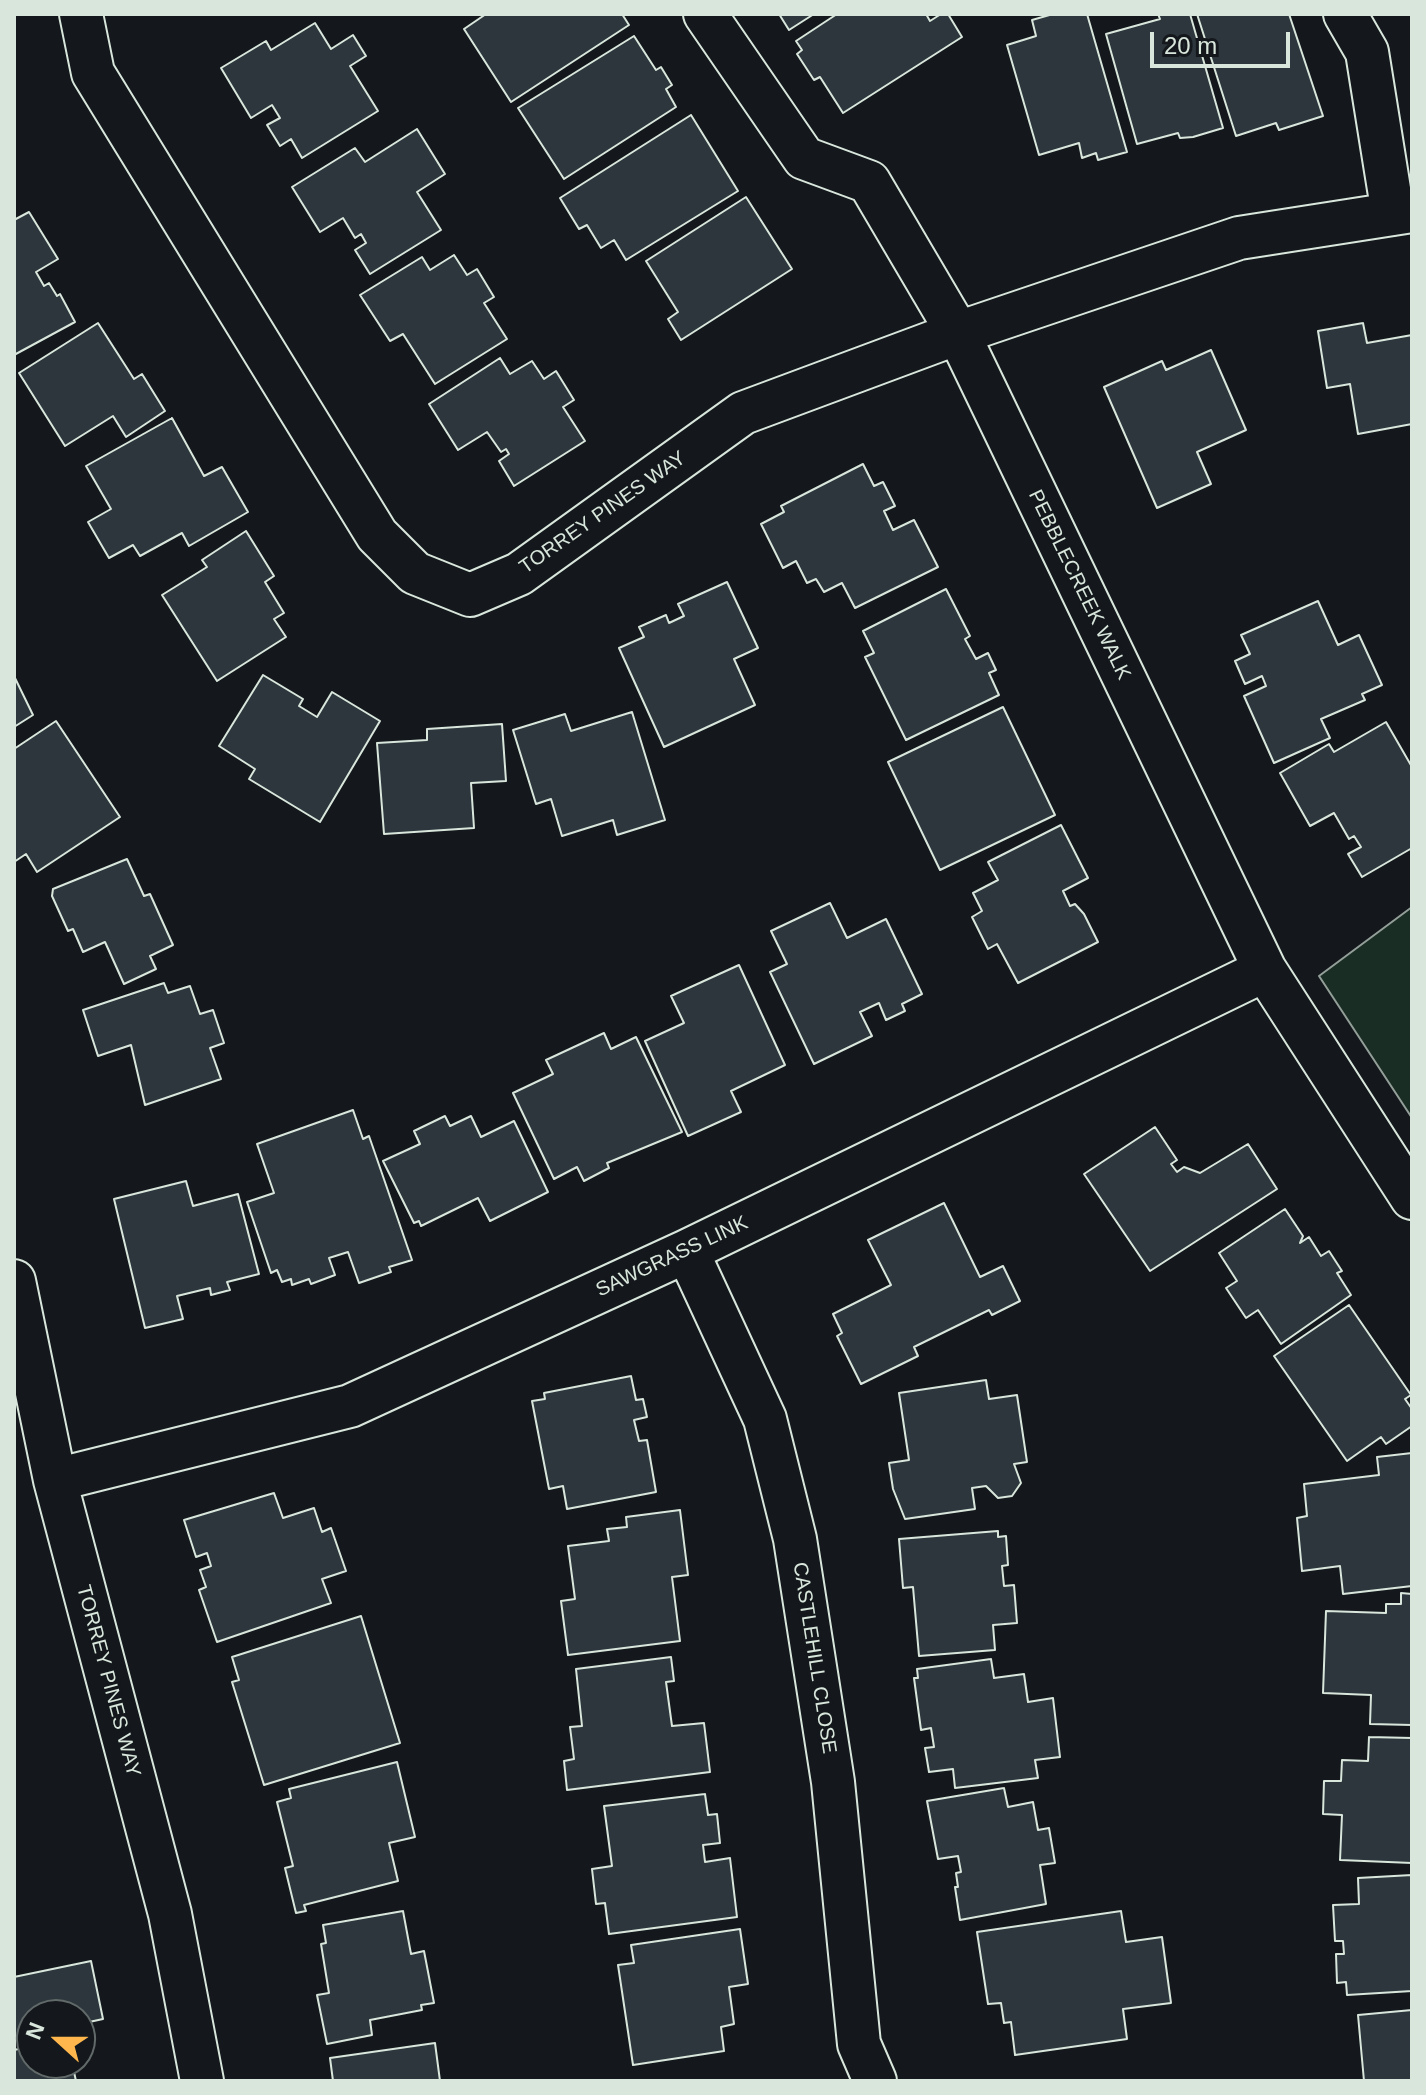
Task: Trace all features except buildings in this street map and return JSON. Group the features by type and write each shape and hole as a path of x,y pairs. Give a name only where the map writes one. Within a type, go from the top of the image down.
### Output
{"street":[{"name":"TORREY PINES WAY","path":"81,14 93,73 377,535 415,573 470,595 519,574 743,413 958,333 1239,238 1402,212"},
{"name":"PEBBLECREEK WALK","path":"705,14 804,158 869,182 958,333 1265,970 1412,1198"},
{"path":"1345,14 1367,52 1402,212"},
{"name":"SAWGRASS LINK","path":"55,1480 350,1406 687,1251 1265,970"},
{"name":"CASTLEHILL CLOSE","path":"687,1251 765,1419 795,1539 833,1782 859,2044 875,2081"},
{"name":"TORREY PINES WAY","path":"14,1281 55,1480 170,1914 202,2081"}],"green space":[{"path":"1412,907 1412,1118 1319,976"}]}
